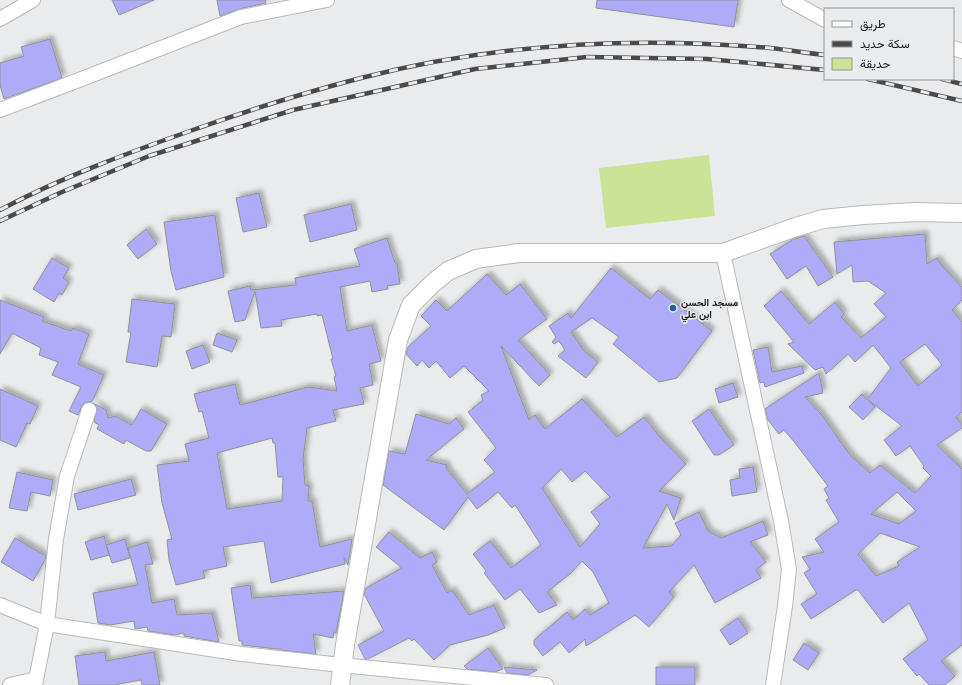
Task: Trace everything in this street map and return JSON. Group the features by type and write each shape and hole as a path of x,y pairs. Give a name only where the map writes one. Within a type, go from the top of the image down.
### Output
{"street":[{"path":"0,19 33,0"},
{"path":"0,110 241,17 327,0"},
{"path":"789,0 824,19"},
{"path":"340,685 342,665 397,347 410,305 448,271 476,260 519,253 723,253 796,227 824,219 915,212 962,213"},
{"path":"723,253 781,521 789,569 773,685"},
{"path":"10,685 36,682 47,624 56,539 67,476 89,410"},
{"path":"0,605 47,624 242,654 546,685"}],"green space":[{"path":"709,155 715,216 606,228 599,168"}],"building":[{"path":"112,0 154,0 119,15"},
{"path":"217,0 265,0 266,3 239,9 220,16"},
{"path":"597,0 738,0 734,27 596,8"},
{"path":"50,39 62,78 4,99 0,85 0,63 24,56 21,47"},
{"path":"259,193 267,227 243,232 236,198"},
{"path":"351,204 357,230 310,242 304,215"},
{"path":"215,215 224,277 176,290 171,271 164,222"},
{"path":"146,229 157,244 138,259 127,245"},
{"path":"925,234 927,264 937,258 943,267 962,287 962,300 952,310 962,322 962,412 956,417 962,425 962,428 937,445 962,469 962,645 941,661 955,676 945,685 929,685 919,674 917,676 903,659 928,640 909,603 883,623 858,590 811,619 801,604 817,594 804,573 810,569 802,557 824,552 815,539 839,522 826,500 829,498 824,489 828,486 784,430 779,434 768,420 765,409 819,373 823,393 805,397 821,414 850,455 870,473 880,465 915,493 931,476 923,468 924,466 910,446 896,456 884,440 902,426 868,400 875,407 863,420 849,407 862,394 867,400 891,368 873,345 855,362 848,354 826,374 823,367 815,370 788,344 794,342 764,306 781,291 809,324 835,302 844,314 841,317 861,338 886,317 874,304 886,293 868,281 853,282 852,265 837,274 834,242","holes":["925,344 942,365 918,386 900,362","897,492 916,511 899,524 871,514","880,533 920,547 897,562 899,566 876,576 858,554"]},
{"path":"804,236 833,277 818,286 806,266 787,279 770,254 792,240"},
{"path":"387,238 395,263 397,263 400,284 387,286 388,289 372,292 370,281 340,287 347,331 372,325 381,361 369,364 373,385 360,388 364,404 333,410 336,421 307,428 303,459 305,485 309,486 308,501 312,501 320,547 352,539 348,565 344,557 345,564 271,583 264,541 223,547 227,566 203,571 205,578 176,585 169,560 167,540 172,539 162,503 157,465 189,461 185,444 209,438 202,411 199,412 194,394 235,384 240,405 308,387 337,391 334,377 336,376 331,359 333,359 322,315 317,316 317,314 281,320 282,326 261,328 255,291 245,320 235,322 228,291 250,286 251,290 296,285 295,278 360,266 354,249","holes":["272,438 273,443 275,443 278,477 283,477 282,501 227,509 217,453"]},
{"path":"52,258 69,268 63,278 69,282 62,295 59,293 54,302 33,289"},
{"path":"611,268 650,299 658,290 712,331 677,378 659,382 613,344 619,337 592,318 571,332 585,352 598,362 586,378 558,356 565,350 559,341 554,344 552,342 556,337 549,326 568,313 571,318"},
{"path":"487,274 506,295 520,284 547,319 518,340 550,375 539,386 501,346 529,420 535,415 545,429 582,399 617,437 644,417 658,435 686,464 659,491 681,498 674,520 667,504 643,548 671,546 681,535 675,523 699,512 708,531 721,538 763,521 768,535 750,542 766,562 756,570 761,578 715,603 694,565 669,592 674,597 649,627 635,615 586,646 585,639 569,653 560,642 543,656 534,645 534,640 567,612 573,620 585,609 590,615 609,603 593,572 582,561 570,574 547,592 557,605 539,613 520,589 505,600 484,573 486,571 473,554 490,541 511,568 541,545 515,505 512,508 498,492 477,509 468,497 444,530 383,485 389,451 405,454 416,414 449,424 456,418 464,429 426,460 447,465 446,468 467,494 495,472 484,460 496,448 468,412 483,400 481,395 489,391 464,366 450,378 436,361 429,368 422,360 417,366 406,354 408,347 431,326 421,316 436,300 447,311","holes":["561,469 572,482 585,471 610,497 591,512 600,524 580,547 542,488"]},
{"path":"132,299 175,304 171,337 162,336 157,367 126,362 131,332 128,332"},
{"path":"0,300 44,317 42,321 71,331 73,328 89,334 78,364 104,375 92,402 83,404 78,415 69,411 81,387 52,375 58,362 39,355 41,348 12,333 0,354"},
{"path":"217,333 237,340 232,352 213,345"},
{"path":"203,345 210,362 192,369 186,351"},
{"path":"768,347 772,372 802,366 804,373 765,387 764,382 760,383 753,350"},
{"path":"733,383 738,397 719,403 715,389"},
{"path":"0,389 38,406 30,424 27,423 16,447 0,440"},
{"path":"93,403 106,410 108,418 115,416 132,425 141,409 167,424 151,451 146,451 126,440 124,444 97,429 99,425 94,422 97,409"},
{"path":"709,409 734,445 719,455 714,455 692,421"},
{"path":"753,467 757,492 732,496 730,480 740,478 739,469"},
{"path":"17,472 53,480 50,496 31,492 27,511 9,508"},
{"path":"131,479 136,495 78,510 74,494"},
{"path":"389,532 420,558 432,552 437,562 432,565 447,593 452,590 469,615 494,605 505,628 488,635 450,645 434,660 414,639 412,641 409,638 368,659 365,659 358,645 384,631 364,594 366,588 402,568 376,547"},
{"path":"104,536 109,555 91,560 85,542"},
{"path":"15,538 46,556 33,581 1,562"},
{"path":"125,539 130,558 112,563 106,545"},
{"path":"147,542 153,564 145,565 152,603 174,599 177,615 212,613 219,642 184,636 184,633 175,635 148,631 147,627 135,629 134,621 110,625 98,623 93,593 138,585 128,548"},
{"path":"250,585 252,598 344,591 336,633 334,632 333,638 313,634 316,654 242,645 242,641 239,641 231,588"},
{"path":"738,618 748,633 730,645 720,630"},
{"path":"804,643 819,653 808,670 793,660"},
{"path":"488,648 503,669 495,672 467,669 464,666"},
{"path":"105,652 106,661 154,652 160,685 142,685 141,680 114,685 79,685 75,656"},
{"path":"504,667 537,670 528,675 507,673"},
{"path":"656,667 695,667 695,685 656,685"}],"railway":[{"path":"0,210 46,187 93,167 211,124 318,90 411,66 513,50 616,43 719,44 770,48 824,55"},
{"path":"0,221 62,192 149,156 293,110 475,69 587,57 707,59 824,70"},
{"path":"872,80 962,101"},
{"path":"946,80 962,84"}],"place":[{"name":"مسجد الحسن ابن علي","path":"673,308"}]}
